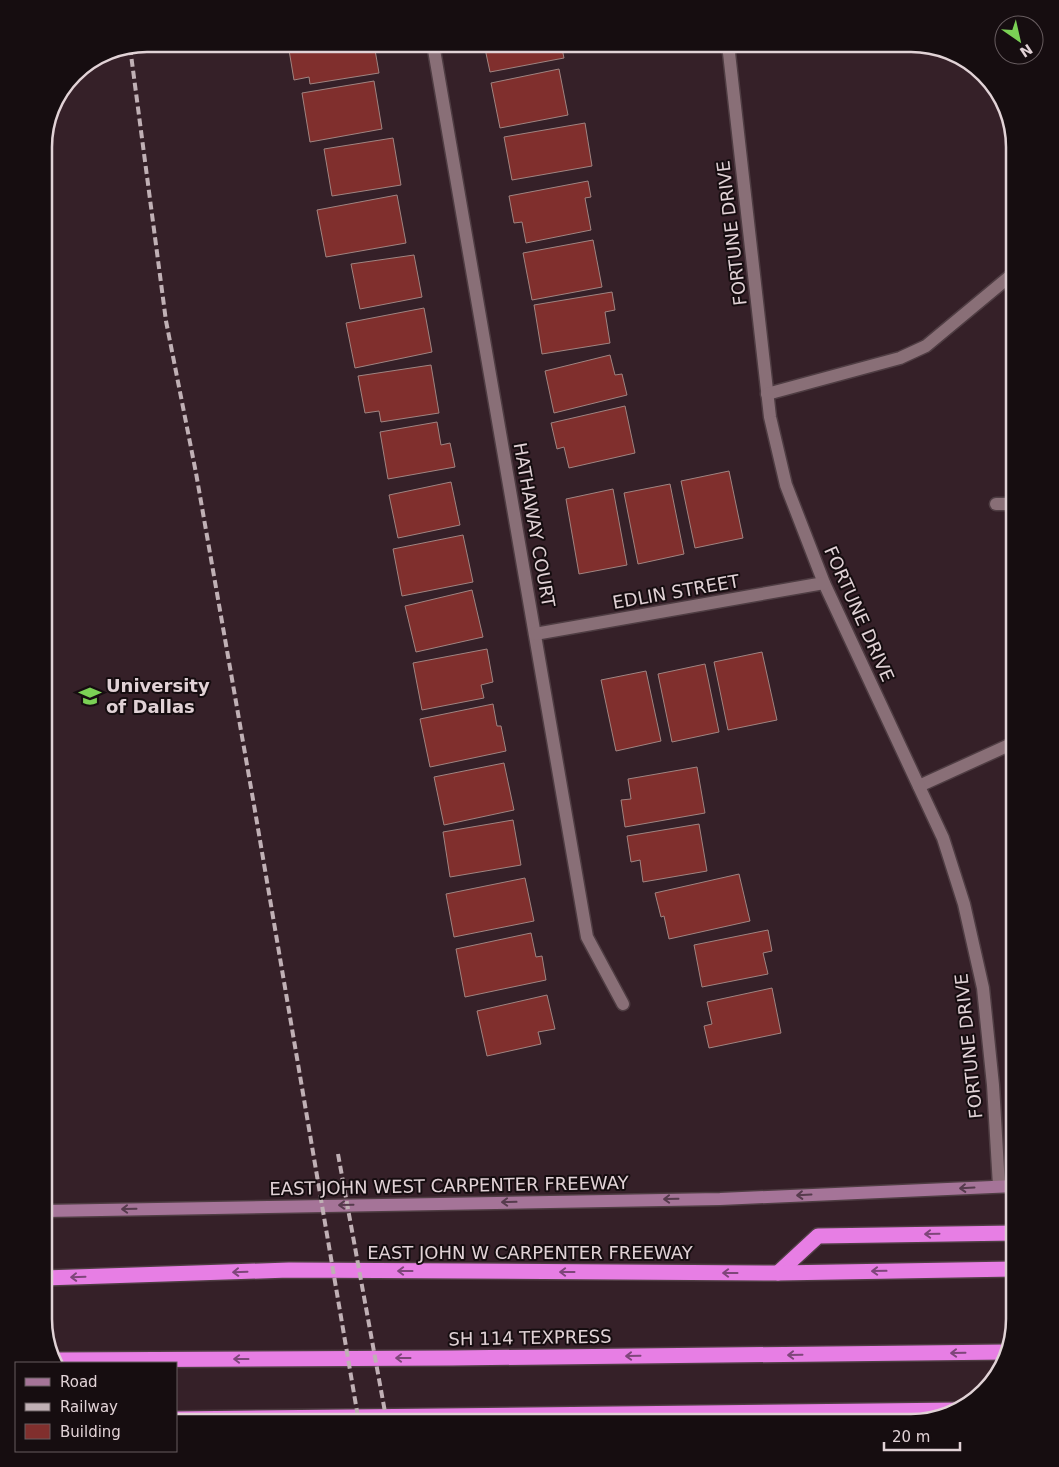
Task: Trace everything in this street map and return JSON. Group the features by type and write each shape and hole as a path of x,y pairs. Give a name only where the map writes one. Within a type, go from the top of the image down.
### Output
{"highway":[{"path":"778,1273 818,1236 1006,1233"},
{"name":"EAST JOHN W CARPENTER FREEWAY","path":"52,1278 289,1270 778,1273 1006,1269"},
{"name":"SH 114 TEXPRESS","path":"62,1360 1000,1352"},
{"path":"612,1414 938,1410"}],"main road":[{"path":"999,1186 1006,1186"},
{"name":"EAST JOHN WEST CARPENTER FREEWAY","path":"52,1211 720,1199 999,1186"}],"street":[{"name":"HATHAWAY COURT","path":"435,53 587,938 623,1004"},
{"name":"FORTUNE DRIVE","path":"729,53 770,417 786,485 824,583 943,838 964,904 983,988 993,1085 999,1186"},
{"path":"768,394 900,358 926,346 1006,279"},
{"path":"996,504 1006,504"},
{"name":"EDLIN STREET","path":"535,634 824,583"},
{"path":"919,786 1006,746"}],"building":[{"path":"290,53 376,53 379,73 310,84 309,77 294,80"},
{"path":"486,53 563,53 564,58 490,72"},
{"path":"559,69 568,115 500,128 491,83"},
{"path":"374,81 382,129 310,142 302,93"},
{"path":"585,123 592,166 512,180 504,137"},
{"path":"393,138 401,185 332,196 324,149"},
{"path":"588,181 591,197 585,198 591,230 526,243 522,222 514,223 509,196"},
{"path":"397,195 406,243 326,257 317,210"},
{"path":"593,240 602,287 532,300 523,253"},
{"path":"414,255 422,297 360,309 351,264"},
{"path":"612,292 615,310 605,312 610,343 542,354 534,305"},
{"path":"424,308 432,352 355,368 346,323"},
{"path":"610,355 615,375 622,374 627,395 554,413 545,371"},
{"path":"431,365 439,413 381,422 379,411 365,413 358,376"},
{"path":"625,406 635,453 569,468 564,447 557,449 551,423"},
{"path":"437,422 441,445 450,443 455,467 388,479 380,432"},
{"path":"729,471 743,538 695,548 681,481"},
{"path":"451,482 460,525 398,538 389,495"},
{"path":"670,484 684,554 638,564 624,493"},
{"path":"613,489 627,565 579,574 566,499"},
{"path":"463,535 473,582 402,596 393,549"},
{"path":"472,590 483,637 416,652 405,606"},
{"path":"487,649 493,682 481,685 484,698 422,710 413,663"},
{"path":"762,652 777,720 728,730 714,662"},
{"path":"705,664 719,732 672,742 658,674"},
{"path":"646,671 661,741 616,751 601,680"},
{"path":"493,704 497,726 501,726 506,751 430,767 420,719"},
{"path":"504,763 514,810 444,825 434,777"},
{"path":"697,767 705,813 625,827 621,800 631,799 628,779"},
{"path":"513,820 521,865 450,877 443,832"},
{"path":"699,824 707,871 643,882 640,860 631,862 627,836"},
{"path":"739,874 750,921 669,939 664,916 661,917 655,893"},
{"path":"525,878 534,921 454,937 446,894"},
{"path":"768,930 772,951 763,953 768,974 702,987 694,945"},
{"path":"531,933 536,957 542,956 546,980 465,997 456,949"},
{"path":"772,988 781,1033 709,1048 704,1026 712,1024 707,1002"},
{"path":"547,995 555,1029 538,1032 541,1044 487,1056 477,1011"}],"railway":[{"path":"131,54 166,321 196,473 357,1414"},
{"path":"338,1154 385,1414"}],"place":[{"name":"University of Dallas","path":"90,696"}]}
